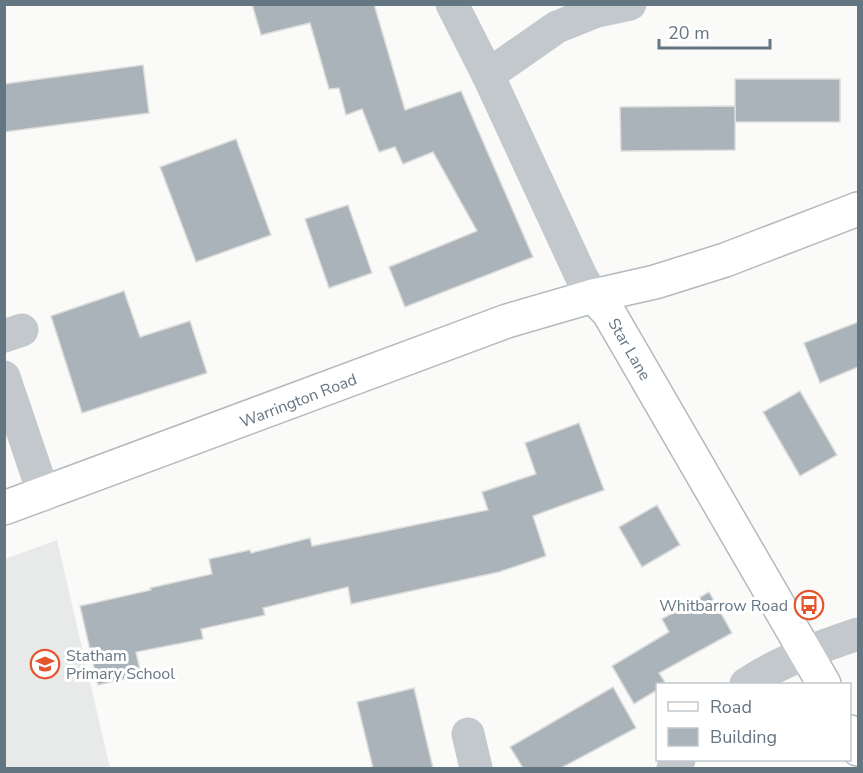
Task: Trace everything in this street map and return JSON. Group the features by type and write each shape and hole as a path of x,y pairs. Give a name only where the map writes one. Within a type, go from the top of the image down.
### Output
{"street":[{"name":"Star Lane","path":"452,4 488,75 582,278 593,296 609,313 823,683"},
{"path":"488,75 557,27 597,11 630,4"},
{"path":"593,296 655,282 725,260 858,209"},
{"name":"Warrington Road","path":"4,508 507,321 593,296"},
{"path":"4,377 44,495"},
{"path":"748,683 806,651 858,634"},
{"path":"468,734 476,768"}],"shaded area":[{"name":"Statham Primary School","path":"57,540 110,768 5,768 5,559"}],"building":[{"path":"252,4 374,4 405,110 461,91 533,257 405,307 389,267 477,231 433,152 403,164 395,147 379,152 362,109 346,115 339,88 329,89 310,23 261,35"},
{"path":"143,65 149,113 4,132 4,84"},
{"path":"735,79 840,79 840,122 735,122"},
{"path":"735,106 735,150 621,151 620,107"},
{"path":"236,139 271,235 196,262 160,167"},
{"path":"348,205 372,273 329,288 305,219"},
{"path":"124,291 140,337 190,321 207,373 82,413 51,316"},
{"path":"858,322 858,367 820,383 804,343"},
{"path":"800,391 837,455 800,476 763,412"},
{"path":"579,423 604,490 533,516 546,556 499,572 351,604 348,587 263,608 265,615 201,629 203,639 136,652 141,675 98,685 80,606 212,574 209,559 250,550 251,553 310,538 312,546 488,510 482,492 536,474 525,443"},
{"path":"657,505 680,545 642,567 619,527"},
{"path":"709,592 732,633 659,673 665,683 656,683 656,691 634,704 612,666 669,632 662,619"},
{"path":"613,687 636,728 561,768 523,768 510,747"},
{"path":"414,688 433,768 373,768 357,702"}],"place":[{"name":"Whitbarrow Road","path":"809,605"},
{"name":"Statham Primary School","path":"45,664"}]}
